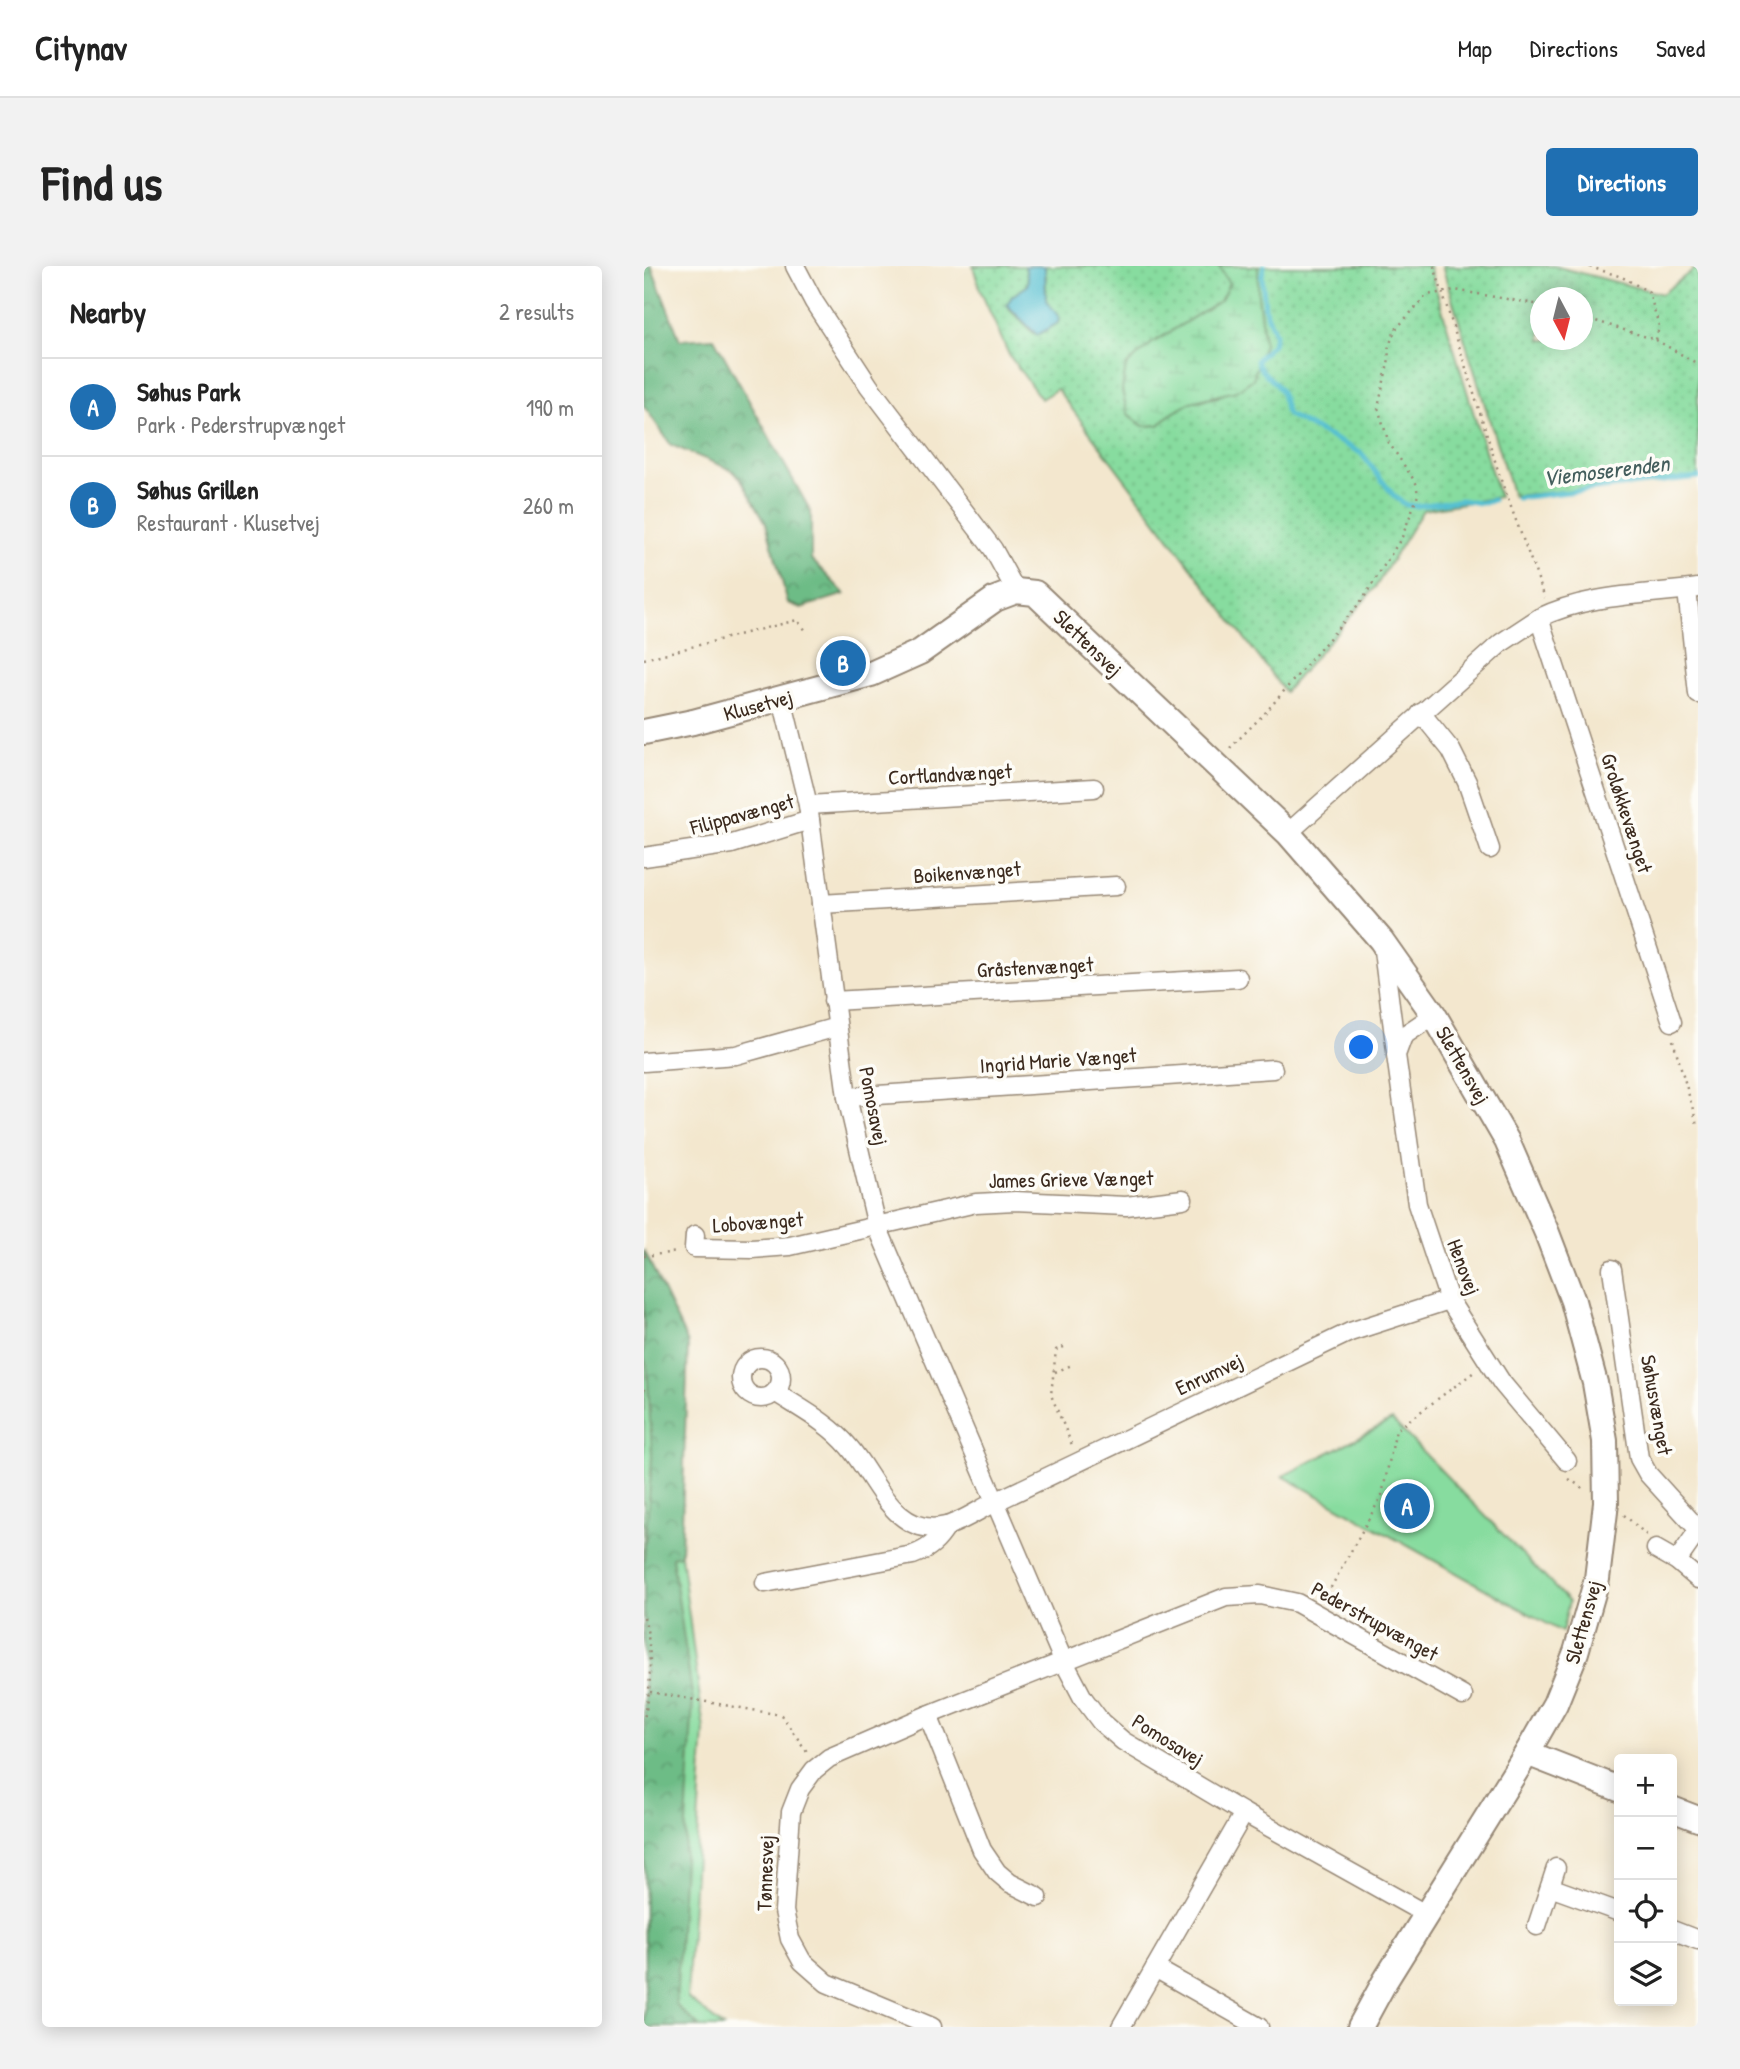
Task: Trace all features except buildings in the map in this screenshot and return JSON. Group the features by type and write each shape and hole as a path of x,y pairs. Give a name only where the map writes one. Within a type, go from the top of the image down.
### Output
{"street":[{"path":"795,266 814,302 869,386 993,549 1016,591"},
{"path":"1288,833 1501,643 1545,615 1605,598 1692,589 1698,694"},
{"name":"Klusetvej","path":"644,732 782,699 871,674 920,652 995,599 1016,591"},
{"name":"Slettensvej","path":"1016,591 1035,593 1288,833 1381,940 1434,1015 1507,1141 1573,1301 1595,1383 1605,1441 1606,1503 1597,1579 1576,1652 1555,1704 1527,1754 1385,1981 1360,2027"},
{"name":"Groløkkevænget","path":"1545,615 1672,1022"},
{"name":"Pomosavej","path":"782,699 809,812 846,1097 877,1226 1063,1660 1083,1698 1101,1722 1123,1741 1244,1813 1427,1914"},
{"path":"1421,713 1451,750 1467,782 1490,849"},
{"name":"Cortlandvænget","path":"809,812 1094,788"},
{"name":"Filippavænget","path":"644,857 732,844 809,812"},
{"name":"Boikenvænget","path":"821,904 1116,886"},
{"name":"Henovej","path":"1381,940 1418,1204 1448,1300 1502,1383 1567,1461"},
{"name":"Gråstenvænget","path":"834,1000 1238,978"},
{"path":"1396,1055 1403,1036 1434,1015"},
{"path":"644,1062 736,1055 837,1027"},
{"name":"Ingrid Marie Vænget","path":"846,1097 1273,1069"},
{"name":"James Grieve Vænget","path":"877,1226 976,1203 1015,1201 1126,1206 1183,1199"},
{"name":"Lobovænget","path":"694,1242 752,1249 790,1246 877,1226"},
{"name":"Søhusvænget","path":"1612,1269 1639,1458 1648,1474 1698,1530 1677,1561"},
{"name":"Enrumvej","path":"995,1502 1350,1332 1448,1300"},
{"path":"775,1392 828,1425 849,1447 899,1516 917,1527 947,1526 995,1502"},
{"path":"765,1583 913,1556 927,1550 939,1539 947,1526"},
{"path":"1656,1549 1677,1561 1698,1580"},
{"name":"Pederstrupvænget","path":"1063,1660 1226,1597 1260,1595 1297,1603 1463,1696"},
{"name":"Tønnesvej","path":"932,2027 827,1983 802,1961 790,1939 784,1911 791,1812 800,1789 829,1758 1063,1660"},
{"path":"928,1715 982,1850 997,1871 1010,1883 1038,1897"},
{"path":"1527,1754 1614,1787"},
{"path":"1677,1810 1698,1819"},
{"path":"1121,2027 1244,1813"},
{"path":"1537,1926 1556,1868"},
{"path":"1550,1887 1614,1910"},
{"path":"1677,1932 1698,1940"},
{"path":"1155,1968 1259,2027"}],"path":[{"path":"1434,266 1545,615"},
{"path":"1587,266 1622,278 1649,292 1659,326 1656,340"},
{"path":"1215,764 1266,712 1363,599 1410,519 1418,495 1416,483 1389,443 1378,408 1389,359 1388,349 1395,330 1427,295 1442,290 1530,303"},
{"path":"1593,320 1656,340 1698,364"},
{"path":"644,659 797,620 808,633"},
{"path":"1676,1056 1698,1128"},
{"path":"644,1256 694,1242"},
{"path":"1064,1347 1056,1350 1053,1398 1078,1461"},
{"path":"1317,1614 1381,1495 1396,1430 1488,1361"},
{"path":"1054,1373 1072,1365"},
{"path":"644,1389 644,1402"},
{"path":"1053,1398 1061,1395"},
{"path":"1061,1420 1068,1417"},
{"path":"644,1617 648,1628 650,1692 644,1718"},
{"path":"650,1692 781,1715 817,1768"}],"green space":[{"path":"644,266 651,266 680,340 714,338 811,512 811,559 845,594 801,608 788,603 766,523 741,479 732,470 671,445 644,406"},
{"path":"973,266 1025,266 1027,286 1012,296 1009,309 1033,333 1046,300 1045,266 1219,266 1229,284 1221,300 1151,344 1122,390 1128,414 1143,426 1159,425 1191,402 1218,397 1264,344 1258,296 1258,266 1429,266 1499,497 1423,510 1375,588 1285,692 1057,389 1041,399 1009,355 980,290"},
{"path":"1219,266 1258,266 1258,296 1264,344 1253,379 1236,391 1191,402 1159,425 1143,426 1128,414 1122,390 1126,366 1151,344 1221,300 1229,284"},
{"path":"1442,266 1554,266 1662,294 1698,266 1698,478 1513,496"},
{"path":"644,1250 688,1343 681,1555 672,1557 693,1700 676,2005 700,2027 645,2027 644,1558 652,1456 647,1366 644,1358"},
{"path":"644,1358 647,1366 652,1456 644,1558"},
{"path":"1392,1420 1569,1602 1562,1632 1283,1476"},
{"path":"681,1555 704,1730 687,1997 723,2027 700,2027 676,2005 693,1700 672,1557"}],"water":[{"path":"1025,266 1045,266 1046,300 1059,317 1058,323 1037,335 1007,305 1012,296 1027,286"}],"waterway":[{"name":"Viemoserenden","path":"1264,266 1262,276 1265,309 1275,334 1273,344 1257,360 1260,368 1281,391 1288,415 1361,453 1394,496 1406,505 1461,500 1480,503 1493,500"},
{"name":"Viemoserenden","path":"1517,498 1698,477"}],"place":[{"name":"Søhus Grillen","path":"843,663"},
{"name":"Søhus Park","path":"1407,1506"}]}
